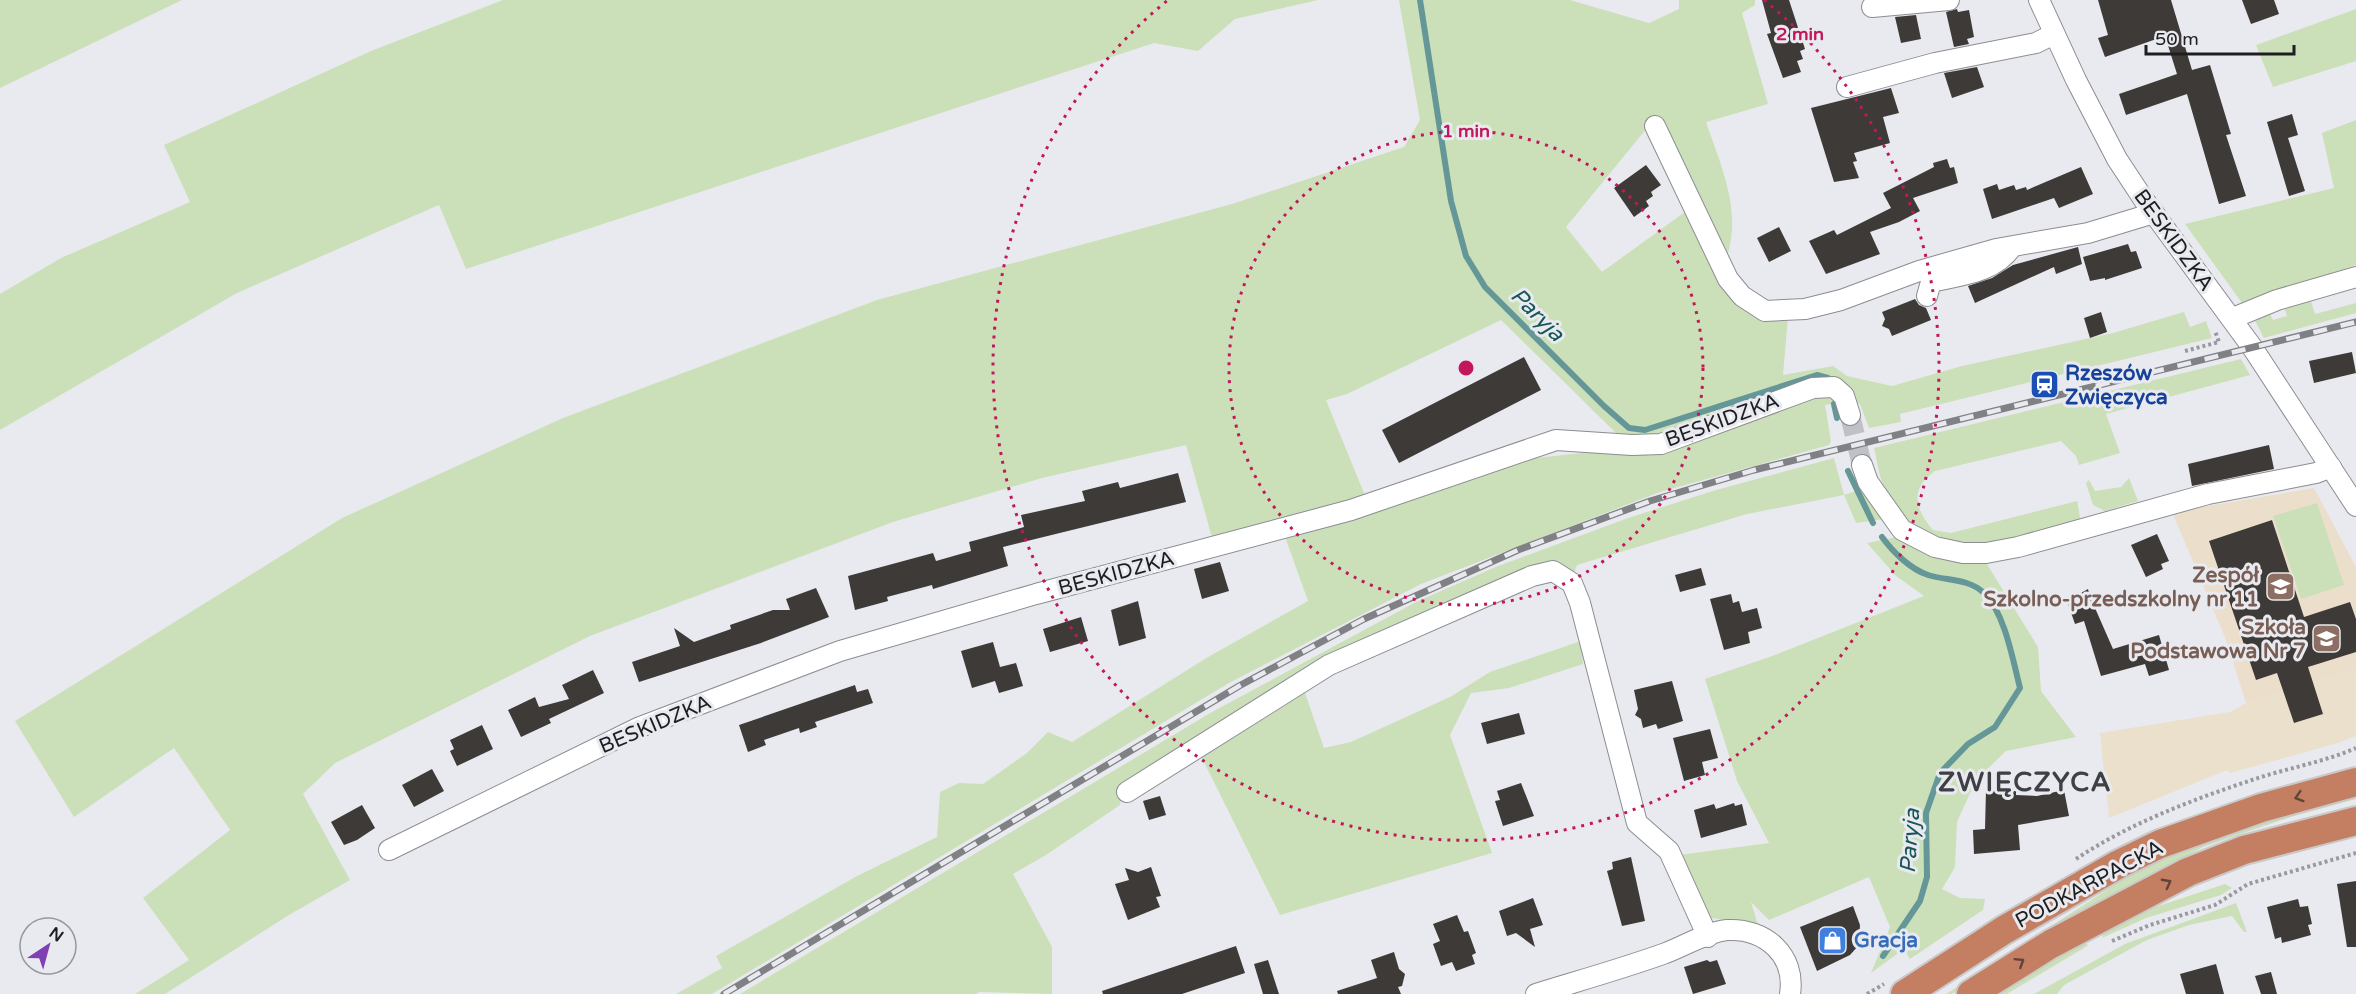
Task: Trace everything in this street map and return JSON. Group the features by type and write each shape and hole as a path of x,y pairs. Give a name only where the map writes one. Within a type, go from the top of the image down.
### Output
{"highway":[{"name":"PODKARPACKA","path":"1905,994 1991,938 2119,864 2160,844 2262,808 2356,782"},
{"name":"PODKARPACKA","path":"1971,994 2051,944 2188,872 2244,850 2356,820"},
{"path":"1936,994 1964,976 1991,938"}],"street":[{"path":"1872,7 1949,0"},
{"name":"BESKIDZKA","path":"2039,0 2111,148 2154,213 2233,318 2356,506"},
{"path":"1847,87 1935,63 2036,43 2054,34"},
{"path":"1655,126 1728,279 1742,296 1765,311 1805,309 1841,300 1919,271 2012,247 2088,233 2154,213"},
{"path":"1927,296 1931,282 1971,273 2002,261 2012,247"},
{"path":"2233,318 2277,300 2356,277"},
{"name":"BESKIDZKA","path":"389,850 640,727 840,651 1036,594 1351,510 1556,440 1632,445 1661,444 1813,388 1834,387 1844,396 1850,415"},
{"path":"1862,465 1868,482 1902,530 1935,547 1963,553 1986,553 2018,547 2208,494 2316,473 2331,467"},
{"path":"1127,792 1329,665 1532,576 1553,571 1572,583 1581,603 1637,823 1669,851 1708,937"},
{"path":"1536,994 1662,954 1725,930 1746,931 1765,937 1778,946 1792,980 1790,994"}],"path":[{"path":"2185,351 2219,342 2207,309 2218,300"},
{"path":"2108,943 2150,925 2215,905 2248,884 2356,853"}],"shaded area":[{"name":"Zespół Szkolno-przedszkolny nr 11","path":"2314,488 2356,567 2356,669 2246,703 2226,640 2172,512"},
{"path":"2356,669 2356,736 2230,773 2227,770 2109,818 2100,733 2230,712 2246,703"}],"green space":[{"path":"0,0 182,0 0,88"},
{"path":"503,0 1318,0 1235,19 1198,51 1154,43 466,269 439,205 237,293 0,430 0,294 61,258 190,202 164,145 371,51"},
{"path":"1399,0 1570,0 1649,23 1679,9 1679,0 1755,0 1755,5 1742,13 1768,104 1706,122 1728,188 1731,205 1731,240 1727,257 1666,124 1656,117 1566,227 1602,272 1689,209 1715,269 1788,317 1783,375 1833,366 1847,376 1892,386 1962,366 2113,333 2184,312 2190,327 2206,321 2212,338 1900,414 1901,422 1869,428 1860,404 1852,400 1845,387 1659,436 1620,437 1501,320 1347,394 1326,400 1366,498 1213,541 1186,445 1042,478 893,522 590,636 335,763 303,794 350,880 289,915 165,994 135,994 189,960 143,898 230,830 174,748 74,817 15,721 342,518 563,418 877,300 1232,204 1404,147 1420,120"},
{"path":"2356,9 2356,61 2273,87 2256,45"},
{"path":"2356,120 2356,265 2242,303 2185,224 2334,188 2322,133"},
{"path":"2307,297 2311,301 2315,314 2356,303 2356,313 2264,338 2255,321 2270,314 2273,320 2287,316 2283,303"},
{"path":"2241,359 2250,375 2106,414 2120,453 2079,465 2076,456 2061,441 1935,471 1921,485 1918,492 1919,507 1933,530 1951,533 2077,501 2081,522 1996,542 1970,544 1945,541 1921,531 1901,512 1881,480 1874,448"},
{"path":"1825,394 1837,398 1839,403 1825,405 1831,441 1829,445 1660,492 1421,584 1229,683 712,994 676,994 722,968 716,956 857,876 937,837 940,792 959,783 983,784 1027,753 1048,732 1072,742 1208,657 1308,601 1284,534 1517,460 1609,450"},
{"path":"1834,458 1844,495 1747,514 1577,565 1573,576 1514,576 1123,784 1120,805 1046,855 1013,874 1052,947 1052,994 979,992 976,994 740,994 1212,712 1416,602 1498,566 1628,518 1716,490"},
{"path":"2129,478 2138,501 2105,511 2093,505 2086,483 2089,480 2095,491 2121,487"},
{"path":"1864,488 1884,519 1856,523 1844,495"},
{"path":"2317,503 2344,585 2301,599 2273,516"},
{"path":"1897,537 1936,554 1987,564 2038,647 2041,691 2076,737 2006,751 1976,780 1957,822 1955,867 1942,889 1960,898 1985,899 1983,910 1910,959 1904,949 1871,973 1890,927 1869,877 1769,920 1751,902 1758,925 1711,918 1694,891 1679,855 1769,843 1737,781 1705,679 1775,655 1924,596 1896,576 1867,543"},
{"path":"1581,641 1583,664 1509,688 1471,693 1450,735 1492,853 1280,915 1201,756 1305,693 1324,748 1351,742 1450,697 1490,672"},
{"path":"2356,793 2356,799 2291,817 2203,847 2006,960 1952,994 1946,994 2136,871 2217,837"},
{"path":"2225,884 2232,888 2221,895 2146,918 2102,938 2107,927 2128,916"},
{"path":"2236,903 2247,932 2244,932 2232,916 2189,925 2147,940 2064,985 2057,994 2034,994 2125,944"},
{"path":"2078,942 2089,945 2007,994 1992,994"}],"building":[{"path":"1762,0 1789,0 1805,49 1800,51 1803,59 1797,61 1801,72 1783,78 1767,34 1771,33"},
{"path":"2098,0 2171,0 2192,70 2210,65 2231,134 2226,135 2246,196 2219,204 2187,94 2126,115 2119,94 2177,74 2165,36 2105,57 2098,38 2108,35"},
{"path":"2242,0 2274,0 2279,14 2251,24"},
{"path":"1957,9 1958,12 1969,10 1974,37 1967,39 1969,44 1954,47 1946,12"},
{"path":"1916,15 1921,39 1901,43 1895,17"},
{"path":"1977,67 1984,87 1952,98 1944,73"},
{"path":"1891,88 1899,113 1883,117 1890,143 1854,153 1857,161 1853,162 1859,178 1834,182 1811,108"},
{"path":"2292,114 2298,135 2288,138 2305,191 2289,196 2267,122"},
{"path":"1947,159 1950,168 1954,167 1958,183 1913,198 1920,211 1899,222 1870,232 1880,254 1826,274 1809,241 1834,230 1837,235 1891,208 1883,193 1934,167 1933,163"},
{"path":"1646,165 1661,185 1651,192 1653,196 1646,201 1649,206 1634,217 1614,188"},
{"path":"2081,167 2093,194 2059,208 2054,198 1992,219 1983,189 1997,184 1999,190 2014,185 2016,190 2026,187 2027,190"},
{"path":"1779,227 1791,251 1769,262 1757,238"},
{"path":"2128,244 2131,252 2136,251 2142,268 2105,280 2105,278 2090,281 2083,257"},
{"path":"2078,247 2082,264 2056,274 2054,267 1975,303 1968,286 1992,278 2013,265"},
{"path":"1915,299 1919,305 1926,308 1931,320 1892,336 1889,329 1882,326 1885,319 1882,312"},
{"path":"2101,312 2107,332 2090,338 2084,318"},
{"path":"2352,352 2356,373 2314,383 2309,361"},
{"path":"1524,357 1541,390 1399,463 1382,430"},
{"path":"2269,445 2274,469 2192,486 2188,464"},
{"path":"1178,473 1186,502 1003,547 1008,566 933,589 932,585 887,597 888,601 855,610 848,576 933,553 936,561 971,551 969,542 1024,527 1021,515 1085,501 1082,491 1118,482 1120,488"},
{"path":"2272,520 2304,617 2350,602 2356,619 2356,652 2308,667 2323,714 2294,723 2277,673 2256,680 2209,541"},
{"path":"2157,534 2169,561 2161,564 2163,569 2146,577 2131,545"},
{"path":"1220,562 1229,591 1202,599 1194,569"},
{"path":"1701,568 1706,585 1680,592 1675,575"},
{"path":"816,588 829,617 761,643 639,682 632,662 680,646 674,628 694,642 731,629 730,625 773,610 790,610 786,599"},
{"path":"2088,589 2089,593 2092,592 2096,603 2095,608 2113,649 2159,635 2169,670 2149,676 2145,664 2101,676 2084,621 2075,624 2067,601"},
{"path":"1731,594 1733,603 1739,601 1742,612 1757,608 1762,628 1748,632 1750,643 1724,650 1710,599"},
{"path":"1138,601 1146,638 1119,646 1111,610"},
{"path":"1081,617 1088,641 1050,652 1043,629"},
{"path":"993,642 1000,667 1016,663 1023,686 999,693 995,681 972,688 961,651"},
{"path":"593,670 604,693 549,719 551,723 521,737 508,710 535,697 539,707 569,699 562,685"},
{"path":"1672,681 1683,721 1658,729 1656,724 1643,728 1641,719 1635,715 1638,709 1634,690"},
{"path":"855,685 857,692 868,689 873,703 815,722 817,727 800,733 799,728 764,740 766,745 748,752 739,725"},
{"path":"1519,713 1525,734 1487,744 1481,723"},
{"path":"482,725 493,749 457,766 450,751 454,749 450,740"},
{"path":"1710,729 1718,758 1702,762 1705,775 1684,781 1673,738"},
{"path":"432,769 444,791 414,807 402,785"},
{"path":"1521,783 1534,816 1503,826 1495,801 1500,800 1497,791"},
{"path":"1986,790 2016,791 2016,795 2037,796 2064,790 2069,816 2018,825 2020,850 1974,854 1973,830 1985,829"},
{"path":"1160,796 1166,815 1149,820 1143,801"},
{"path":"1734,803 1735,806 1742,804 1747,825 1701,838 1694,810 1714,804 1716,809"},
{"path":"362,805 375,828 357,840 344,845 331,822"},
{"path":"1631,857 1645,921 1622,926 1607,871 1613,869 1612,862"},
{"path":"1151,867 1161,896 1156,897 1160,907 1128,920 1115,884 1129,880 1125,868 1138,872"},
{"path":"2356,881 2356,947 2347,947 2337,884"},
{"path":"1533,898 1543,925 1530,929 1535,947 1516,933 1507,936 1499,911"},
{"path":"2298,899 2300,907 2308,906 2312,924 2308,925 2311,935 2282,943 2281,937 2275,939 2267,907"},
{"name":"Gracja","path":"1853,906 1860,925 1859,945 1850,955 1817,971 1800,927"},
{"path":"1457,915 1464,932 1468,931 1476,953 1472,955 1475,964 1456,971 1452,962 1441,966 1433,944 1440,941 1433,924"},
{"path":"1236,946 1245,973 1182,994 1103,994 1102,991"},
{"path":"1394,952 1399,969 1405,974 1402,986 1398,987 1401,994 1338,994 1337,991 1377,978 1371,960"},
{"path":"1268,960 1279,994 1263,994 1254,964"},
{"path":"1707,960 1710,962 1717,960 1726,984 1693,994 1684,967"},
{"path":"2216,964 2224,994 2186,994 2180,974"},
{"path":"2271,972 2277,994 2261,994 2255,976"}],"waterway":[{"name":"Paryja","path":"1420,0 1451,201 1466,256 1485,287 1604,406 1629,428 1645,430 1817,375 1828,378"},
{"path":"1834,404 1837,418"},
{"path":"1848,471 1873,523"},
{"name":"Paryja","path":"1882,537 1902,559 1915,569 1935,577 1964,582 1984,593 1998,612 2003,625 2020,688 1995,727 1968,744 1940,773 1926,813 1927,877 1920,901 1883,956"}],"tunnel":[{"path":"1850,415 1862,465"}],"railway":[{"path":"724,994 1239,686 1364,619 1518,550 1650,501 1754,470 2356,322"}],"place":[{"name":"Rzeszów Zwięczyca","path":"2044,385"},
{"name":"Zespół Szkolno-przedszkolny nr 11","path":"2280,587"},
{"name":"Szkoła Podstawowa Nr 7","path":"2327,639"},
{"name":"Gracja","path":"1833,940"}],"district":[{"name":"ZWIĘCZYCA","path":"2025,782"}]}
